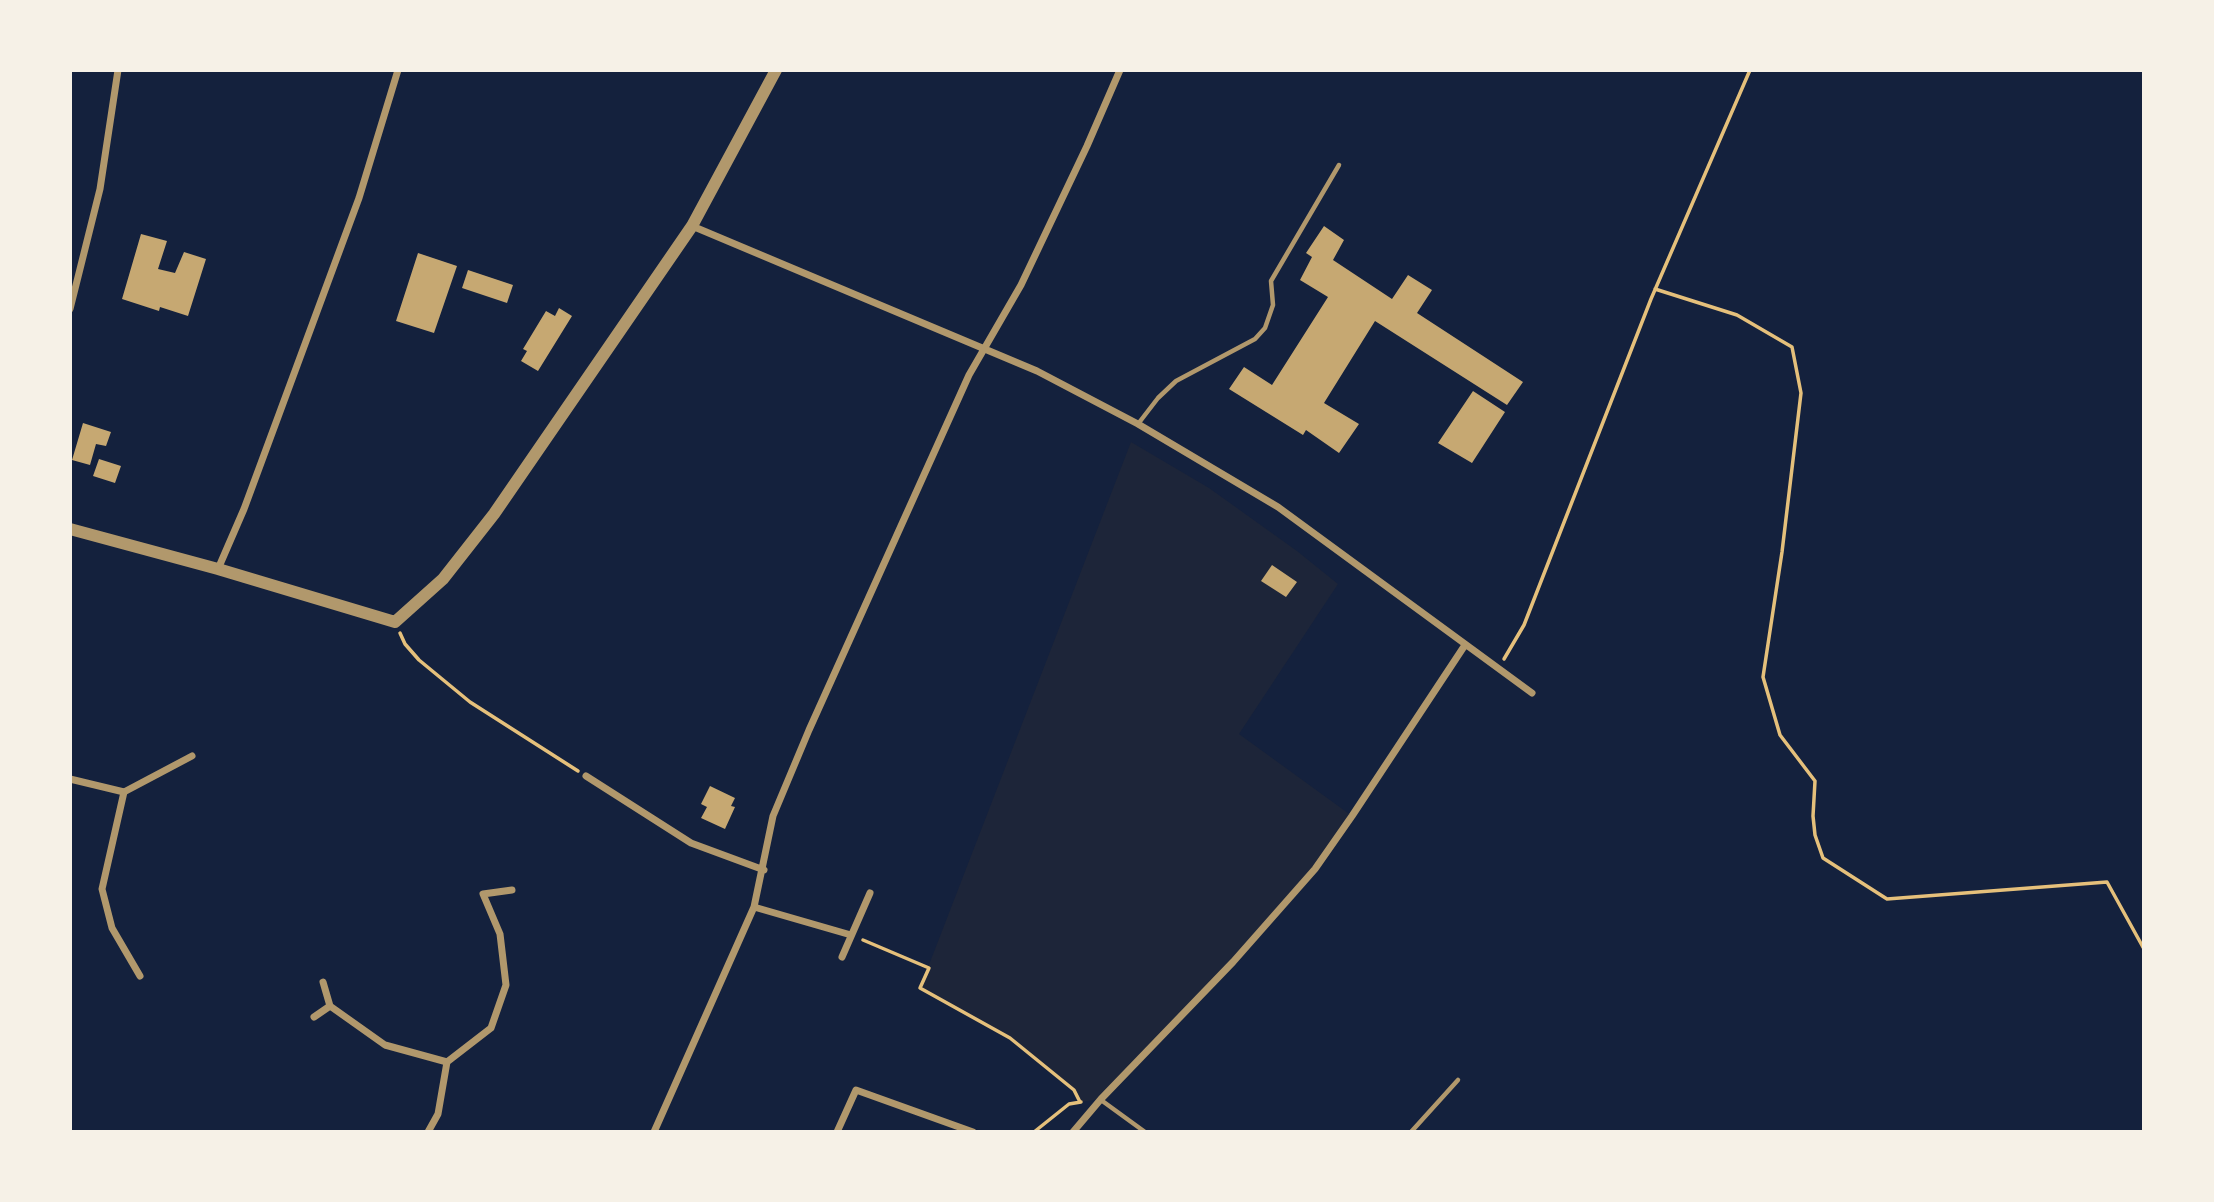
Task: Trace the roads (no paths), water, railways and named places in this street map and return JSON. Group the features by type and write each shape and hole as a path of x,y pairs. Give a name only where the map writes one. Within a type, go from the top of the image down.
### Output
{"street":[{"path":"70,309 100,189 118,70"},
{"path":"218,569 244,509 359,198 398,70"},
{"path":"70,529 218,569 395,622 443,579 494,514 692,226 776,70"},
{"path":"654,1132 754,907 774,816 809,730 969,375 1021,285 1120,70"},
{"path":"692,226 1037,371 1138,424 1278,507 1532,693"},
{"path":"1073,1132 1101,1099 1233,962 1315,869 1465,645"},
{"path":"70,779 124,792 192,755"},
{"path":"586,776 691,842 764,870"},
{"path":"124,792 102,889 112,928 140,976"},
{"path":"428,1132 438,1114 447,1062 491,1028 506,985 500,934 483,894 512,890"},
{"path":"842,957 870,894"},
{"path":"754,907 851,935"},
{"path":"323,982 330,1006 385,1045 447,1062"},
{"path":"314,1017 330,1006"},
{"path":"836,1132 856,1090 973,1132"}],"lane":[{"path":"1138,424 1158,398 1176,381 1255,340 1265,328 1273,305 1271,281 1339,165"},
{"path":"1411,1132 1458,1080"},
{"path":"1101,1099 1145,1132"}]}
